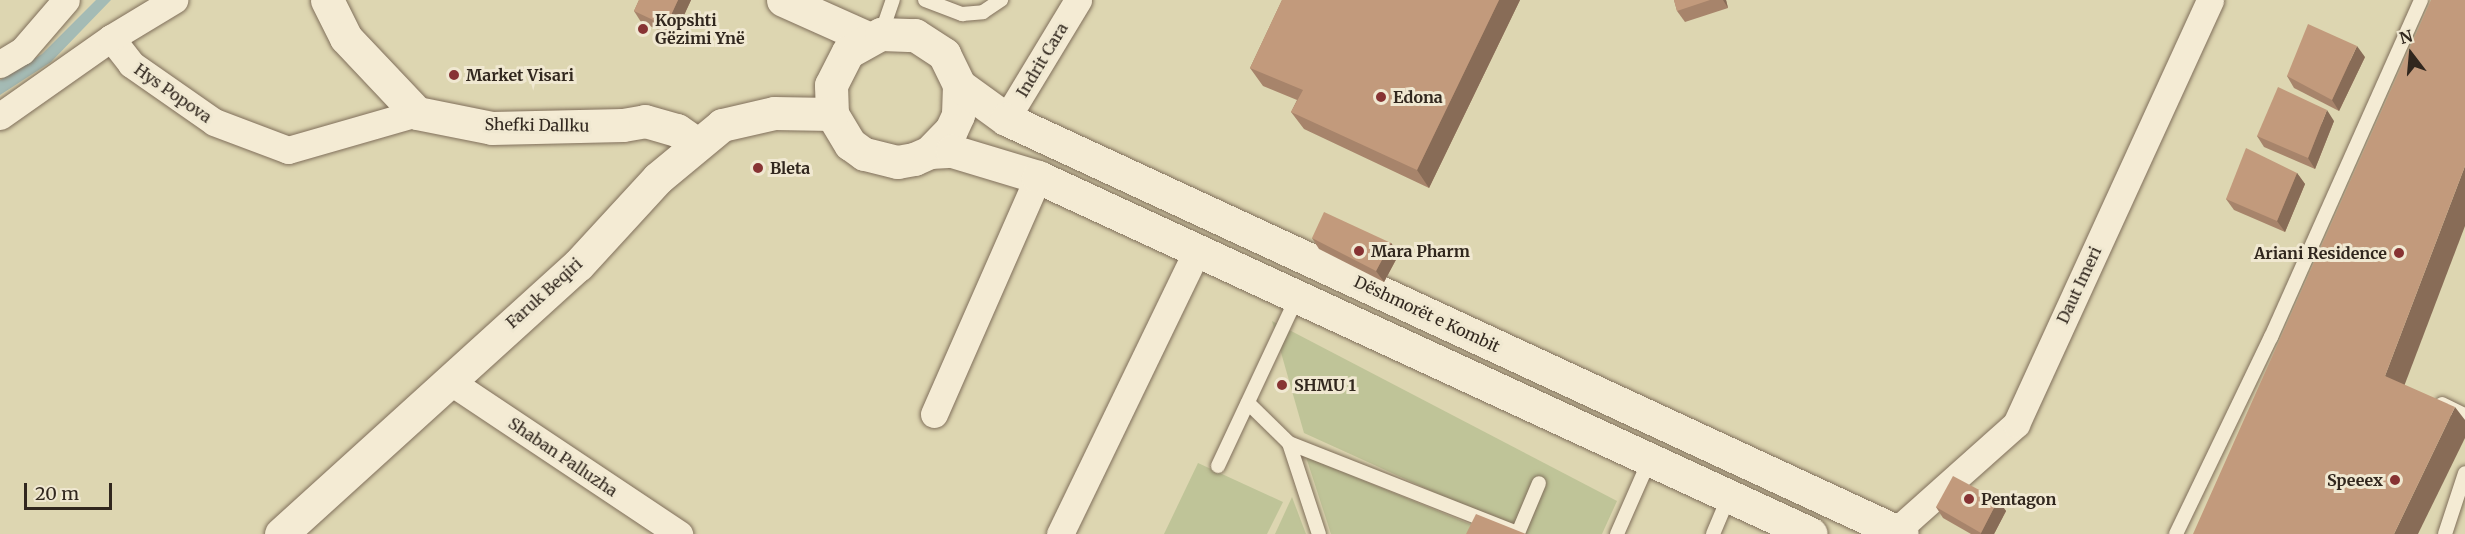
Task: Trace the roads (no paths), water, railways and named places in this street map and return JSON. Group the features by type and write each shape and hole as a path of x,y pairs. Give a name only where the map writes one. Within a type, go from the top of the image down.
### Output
{"street":[{"path":"0,64 22,51 66,0"},
{"path":"0,116 111,38 174,0"},
{"path":"327,0 346,38 417,113"},
{"path":"783,0 874,36"},
{"name":"Indrit Cara","path":"1006,119 1078,0"},
{"name":"Daut Imeri","path":"1899,533 2016,424 2210,0"},
{"path":"930,152 951,130 958,116 959,85 944,54 931,43 898,32 874,36 848,52 835,73 830,97 832,114 845,137 864,154 897,162 930,152 952,151 1038,177 1563,418 1729,496 1794,530"},
{"name":"Hys Popova","path":"111,38 131,64 214,122 288,150 417,113"},
{"name":"Dëshmorët e Kombit","path":"959,85 1006,119 1899,533"},
{"name":"Shefki Dallku","path":"417,113 492,128 623,125 645,121 664,125 697,144"},
{"name":"Faruk Beqiri","path":"281,534 448,380 578,265 658,178 697,144 722,126 774,113 832,114"},
{"path":"623,125 649,140 658,178"},
{"path":"934,414 1038,177"},
{"path":"1257,276 1273,243"},
{"path":"1060,534 1198,249"},
{"name":"Shaban Palluzha","path":"448,380 679,534"},
{"path":"1563,418 1581,385"}],"lane":[{"path":"874,36 893,0"},
{"path":"924,0 962,14 983,12 1001,0"},
{"path":"2176,534 2271,338 2421,0"},
{"path":"1218,466 1298,296"},
{"path":"2428,398 2465,415"},
{"path":"1248,403 1288,443 1518,533 1539,483"},
{"path":"1288,443 1319,534"},
{"path":"1617,534 1650,459"},
{"path":"2445,534 2465,473"},
{"path":"1713,534 1729,496"}],"water":[{"path":"96,0 111,0 51,62 0,95 0,80 42,54"}],"place":[{"name":"Kopshti Gëzimi Ynë","path":"643,29"},
{"name":"Market Visari","path":"454,75"},
{"name":"Edona","path":"1381,97"},
{"name":"Bleta","path":"758,168"},
{"name":"Mara Pharm","path":"1359,251"},
{"name":"Ariani Residence","path":"2399,253"},
{"name":"SHMU 1","path":"1282,385"},
{"name":"Speeex","path":"2395,480"},
{"name":"Pentagon","path":"1969,499"}]}
